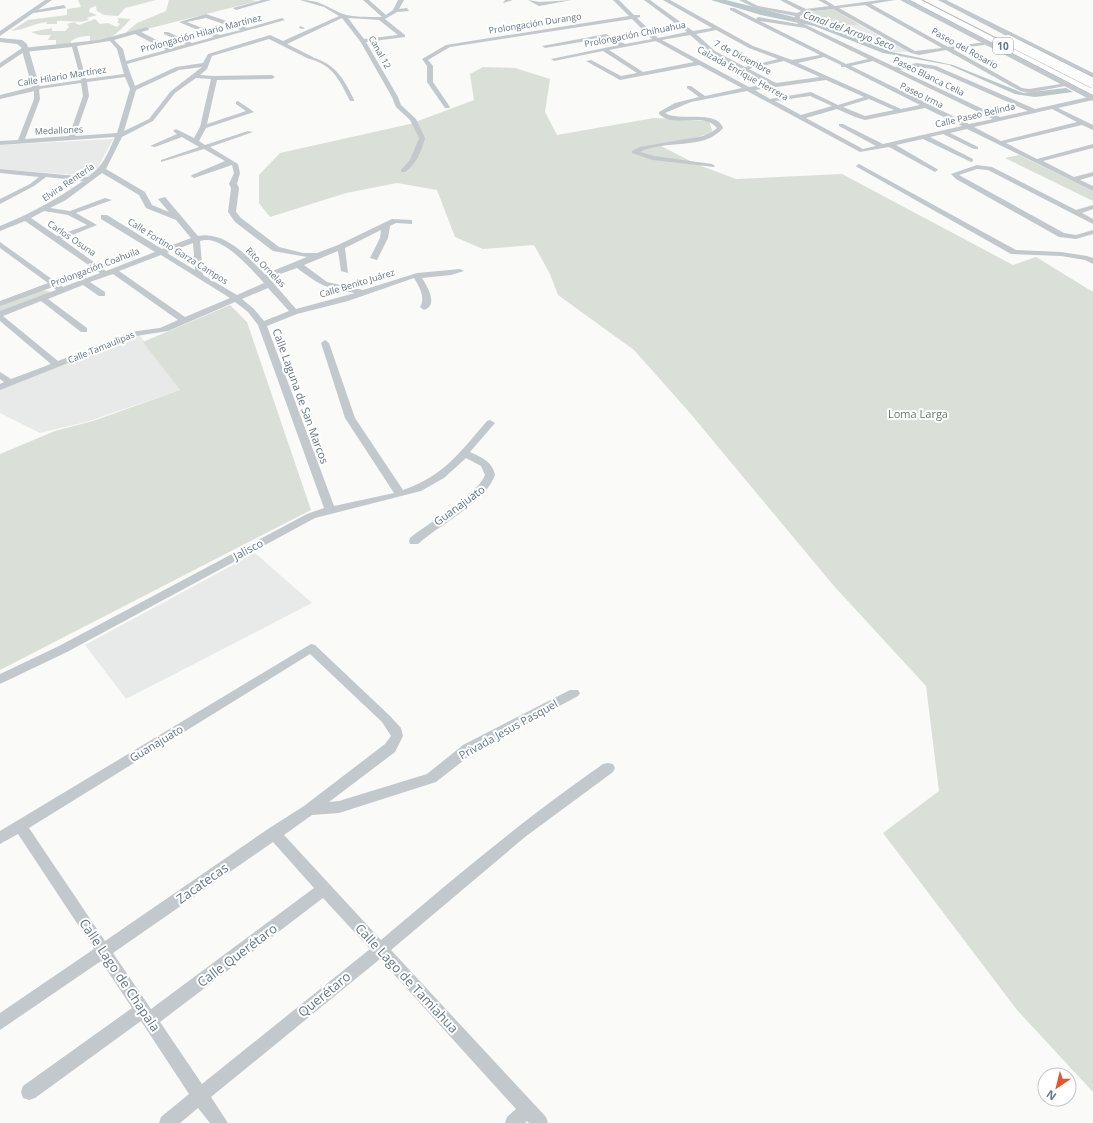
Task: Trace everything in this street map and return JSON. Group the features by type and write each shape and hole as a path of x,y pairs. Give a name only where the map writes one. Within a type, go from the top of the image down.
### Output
{"highway":[{"name":"10","path":"914,0 1005,41 1093,96"},
{"name":"10","path":"930,0 1005,41 1090,84"},
{"path":"969,15 1001,34 1011,48 1090,84"}],"street":[{"path":"0,34 49,0"},
{"name":"Canal 12","path":"306,0 326,6 343,16 363,41 373,61 395,97 398,106 409,114 422,135 415,160 411,166 403,171"},
{"path":"363,41 403,36 366,0"},
{"path":"284,43 303,29 343,16 383,18 391,16 401,0"},
{"path":"530,0 536,4 569,0"},
{"name":"Calzada Enrique Herrera","path":"616,0 636,16"},
{"name":"Calzada Enrique Herrera","path":"619,0 636,16 645,28 658,39 699,63 720,73"},
{"name":"7 de Diciembre","path":"646,0 691,33 713,52 775,85"},
{"path":"666,0 751,47 789,60 900,111"},
{"path":"742,0 765,9 797,16 805,11 892,0"},
{"path":"783,0 805,11"},
{"path":"821,0 910,51 919,53 984,43"},
{"name":"Paseo del Rosario","path":"860,0 1020,89 1028,91 1067,85"},
{"path":"903,0 1067,85 1093,96"},
{"path":"940,0 1078,70 1093,76"},
{"path":"236,8 269,1"},
{"path":"34,11 64,7"},
{"path":"395,11 407,10"},
{"name":"Paseo Irma","path":"732,10 1093,189"},
{"path":"219,37 186,25 182,22 206,16 248,30"},
{"name":"Prolongación Durango","path":"447,107 430,82 430,66 425,59 436,51 457,45 636,16"},
{"name":"Paseo Irma","path":"744,16 808,28"},
{"path":"797,16 802,25 808,28"},
{"name":"Prolongación Hilario Martínez","path":"125,63 282,20"},
{"name":"Prolongación Chihuahua","path":"554,59 719,28"},
{"name":"Paseo Blanca Celia","path":"808,28 998,119"},
{"path":"0,66 19,51 26,49 74,45 111,39 147,29"},
{"path":"136,32 171,50"},
{"path":"166,33 192,45"},
{"path":"545,46 606,36 623,45"},
{"name":"Medallones","path":"0,143 120,135 151,120 173,92 204,69 210,55 270,37 311,58"},
{"path":"111,39 120,49 127,75 133,89 178,68 205,65"},
{"name":"Calzada Enrique Herrera","path":"658,39 864,151"},
{"path":"0,40 19,42 26,49 36,88 37,99 20,141"},
{"path":"72,139 86,96 84,81 74,45"},
{"path":"603,49 623,60 642,74"},
{"path":"737,70 789,60 823,56"},
{"path":"311,58 321,61 334,71 342,80 352,100"},
{"path":"843,66 874,59"},
{"path":"589,61 620,78 699,63"},
{"path":"894,69 917,65 934,67 1033,111"},
{"path":"1059,71 1073,73 1078,70"},
{"path":"720,73 729,72"},
{"name":"Calle Hilario Martínez","path":"0,97 36,88 127,75"},
{"path":"196,76 214,78 272,77"},
{"path":"196,141 203,127 214,78"},
{"path":"712,166 653,158 634,152 648,147 709,136 718,131 719,125 708,119 666,117 662,115 663,112 704,98 748,89 826,78"},
{"path":"689,87 704,98"},
{"name":"Elvira Rentería","path":"0,229 44,209 69,194 102,170 120,135 133,89"},
{"name":"Calzada Enrique Herrera","path":"748,89 772,100 864,151"},
{"path":"772,100 811,94 856,116 864,118 925,106"},
{"name":"Calle Paseo Belinda","path":"864,151 1093,96"},
{"path":"803,117 870,97"},
{"path":"203,127 251,112 238,103"},
{"path":"1052,107 1093,128"},
{"path":"999,143 1084,123"},
{"path":"842,125 936,170"},
{"path":"163,161 250,132"},
{"path":"944,132 976,148"},
{"path":"153,146 179,133 196,141 205,148 235,164 237,170 233,184 235,188 232,208 234,216 276,249 303,254 318,254"},
{"path":"924,137 971,160"},
{"path":"1036,161 1093,146"},
{"path":"194,176 230,162"},
{"path":"859,166 1011,251 1021,253 1050,253 1091,259"},
{"path":"1093,222 986,167 977,167 954,174 958,178 1062,235 1076,237 1093,232"},
{"path":"102,170 142,194 149,206 177,218"},
{"path":"0,171 89,179"},
{"path":"1074,179 1093,174"},
{"path":"0,202 32,185 45,175"},
{"path":"162,199 196,239 199,260 199,277"},
{"path":"70,213 108,200"},
{"path":"1076,213 1093,207"},
{"path":"44,209 70,213 93,225 56,239"},
{"name":"Carlos Osuna","path":"26,218 56,239 185,321"},
{"name":"Calle Fortino Garza Campos","path":"107,218 236,299"},
{"path":"262,278 298,265 318,254 341,247 396,221 409,222"},
{"path":"374,258 384,238 386,225"},
{"name":"Rito Ornelas","path":"196,239 209,237 219,240 247,260 294,312"},
{"name":"Prolongación Coahuila","path":"0,314 196,239"},
{"path":"0,244 62,290"},
{"path":"341,247 345,270"},
{"path":"298,265 332,288 363,292"},
{"name":"Calle Benito Juárez","path":"262,325 294,312 417,275 460,271"},
{"path":"417,275 427,296 427,303 424,307"},
{"path":"84,282 102,294"},
{"path":"0,304 53,284"},
{"name":"Calle Tamaulipas","path":"0,387 136,333 156,332 185,321 270,284"},
{"path":"42,298 84,330"},
{"name":"Calle Laguna de San Marcos","path":"236,299 250,309 262,325 330,509"},
{"path":"0,317 57,364"},
{"path":"325,343 350,418 400,494"},
{"path":"0,375 10,383"},
{"name":"Jalisco","path":"0,679 70,645 277,533 330,509 400,494 432,482 446,471 490,423"},
{"name":"Guanajuato","path":"414,541 428,528 488,484 490,475 489,469 477,460 463,453"},
{"name":"Guanajuato","path":"0,838 311,648"},
{"name":"Zacatecas","path":"0,1022 309,810 384,753 395,742 397,736 396,732 386,719 311,648"},
{"name":"Privada Jesus Pasquel","path":"309,810 346,805 430,778 468,749 574,693"},
{"name":"Querétaro","path":"167,1123 380,949 480,864 574,791 608,768"},
{"name":"Calle Lago de Chapala","path":"20,826 200,1096 220,1123"},
{"name":"Calle Lago de Tamiahua","path":"273,834 540,1123"},
{"name":"Calle Querétaro","path":"29,1092 146,1015 324,889"},
{"path":"513,1123 527,1109"}],"shaded area":[{"path":"711,0 726,0 813,22 892,52 953,65 1023,93 1066,88 1073,92 1035,97 1015,94 949,65 883,53 814,26 761,15"},
{"path":"841,23 850,26 860,25 910,52 893,52 822,25"},
{"path":"113,139 97,169 89,176 0,169 0,145"},
{"path":"138,333 180,390 86,422 40,433 0,413 0,389"},
{"path":"255,553 312,603 126,699 85,645"}],"green space":[{"path":"78,0 156,0 125,8 118,16 104,15 97,11 96,6 90,8 89,12 97,15 87,18 89,20 81,22 57,21 57,24 46,24 47,22 11,31 28,20 67,15 67,9 81,7"},
{"path":"169,0 258,1 123,35 137,23 166,11"},
{"path":"833,9 860,25 850,26 841,23 822,25 801,18 803,15 810,12"},
{"path":"117,18 131,19 114,35 98,41 90,42 90,36 85,36 71,41 71,43 56,45 56,40 48,40 51,35 39,35 31,32 52,28 52,31 65,31 69,27 67,24 74,22 79,25 95,19 100,24 108,23 117,27 120,24 117,22 119,20"},
{"name":"Loma Larga","path":"483,67 515,68 550,79 545,112 557,135 654,118 709,121 713,133 661,146 696,164 736,179 842,174 1013,265 1036,257 1093,292 1093,1092 1077,1075 1077,1067 1070,1067 1017,1010 883,833 939,791 926,686 834,586 690,413 634,350 558,295 550,274 534,245 483,249 455,237 437,190 397,183 346,193 270,217 259,203 259,175 280,153 410,124 474,100 470,74"},
{"path":"1019,155 1093,191 1093,201 1005,158"},
{"path":"42,290 52,292 0,312 0,305"},
{"path":"230,305 247,322 311,510 0,670 0,454 55,431 93,421 180,390 143,342"}],"water label":[{"name":"Canal del Arroyo Seco","path":"849,30"}]}
